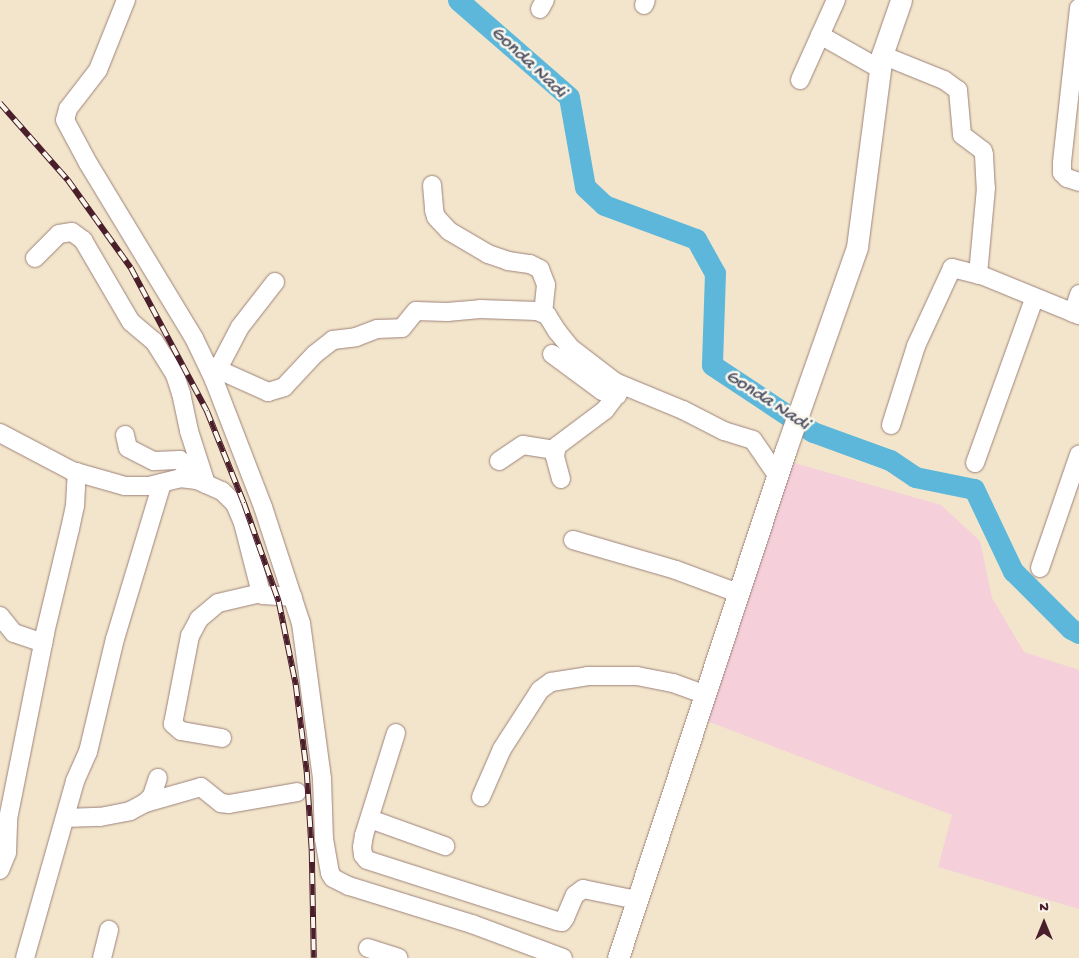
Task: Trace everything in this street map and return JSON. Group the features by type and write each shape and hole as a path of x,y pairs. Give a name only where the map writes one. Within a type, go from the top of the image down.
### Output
{"main road":[{"path":"618,958 777,475 857,247 881,62 901,0"}],"street":[{"path":"126,0 98,70 68,109 65,120 88,163 213,367 245,455 293,596 306,655 312,717 322,779 327,862 333,878 349,886 472,924 563,958"},
{"path":"800,80 836,0"},
{"path":"1079,8 1062,173 1067,178 1079,182"},
{"path":"820,35 881,62 950,83 958,90 962,135 983,151 984,155 986,188 978,275"},
{"path":"432,185 436,217 449,232 488,254 508,261 530,264 540,270 546,285 543,313"},
{"path":"35,258 59,234 72,232 83,240 131,322 154,341 175,375 202,482"},
{"path":"891,425 916,346 952,268 956,267 978,275 1034,299 1076,314 1079,294"},
{"path":"213,367 252,310 275,282"},
{"path":"975,463 1034,299"},
{"path":"213,367 268,392 284,386 315,354 333,340 356,336 377,329 402,328 416,311 447,312 480,309 543,313 550,318 557,331 571,348 620,390"},
{"path":"552,354 602,391 620,390 683,410 724,431 750,438 758,445 777,475"},
{"path":"555,450 565,439 605,410 620,390"},
{"path":"0,433 77,472 126,486 149,486 174,478 202,482 222,491 235,504 253,555 261,593"},
{"path":"126,435 128,448 154,461 180,460 202,482"},
{"path":"499,461 523,444 555,450"},
{"path":"555,450 561,478"},
{"path":"1040,568 1079,455"},
{"path":"0,870 7,853 8,819 43,643 70,529 77,472"},
{"path":"25,958 75,781 88,752 117,633 162,482"},
{"path":"574,540 676,570 738,593"},
{"path":"222,738 181,731 173,724 190,636 199,618 218,603 261,593 263,595 293,596"},
{"path":"0,616 14,633 43,643"},
{"path":"481,797 502,748 540,690 551,682 588,676 637,676 672,683 704,694"},
{"path":"396,734 362,847 363,855 367,860 562,922 575,895 582,889 637,900"},
{"path":"145,803 152,796 158,778"},
{"path":"65,818 110,816 130,811 145,803 201,788 221,803 229,804 297,792"},
{"path":"370,819 445,846"},
{"path":"102,958 109,930"},
{"path":"368,948 398,958"}],"shaded area":[{"path":"791,462 941,505 980,541 992,598 1024,652 1079,670 1079,909 938,867 952,815 707,721"}],"waterway":[{"name":"Gonda Nadi","path":"458,0 569,97 585,187 604,205 696,239 715,273 712,365 813,432 890,460 915,477 974,489 1013,571 1071,629 1079,633"}],"railway":[{"path":"0,103 68,180 131,268 207,411 244,503 279,602 296,685 307,772 312,851 314,958"}]}
